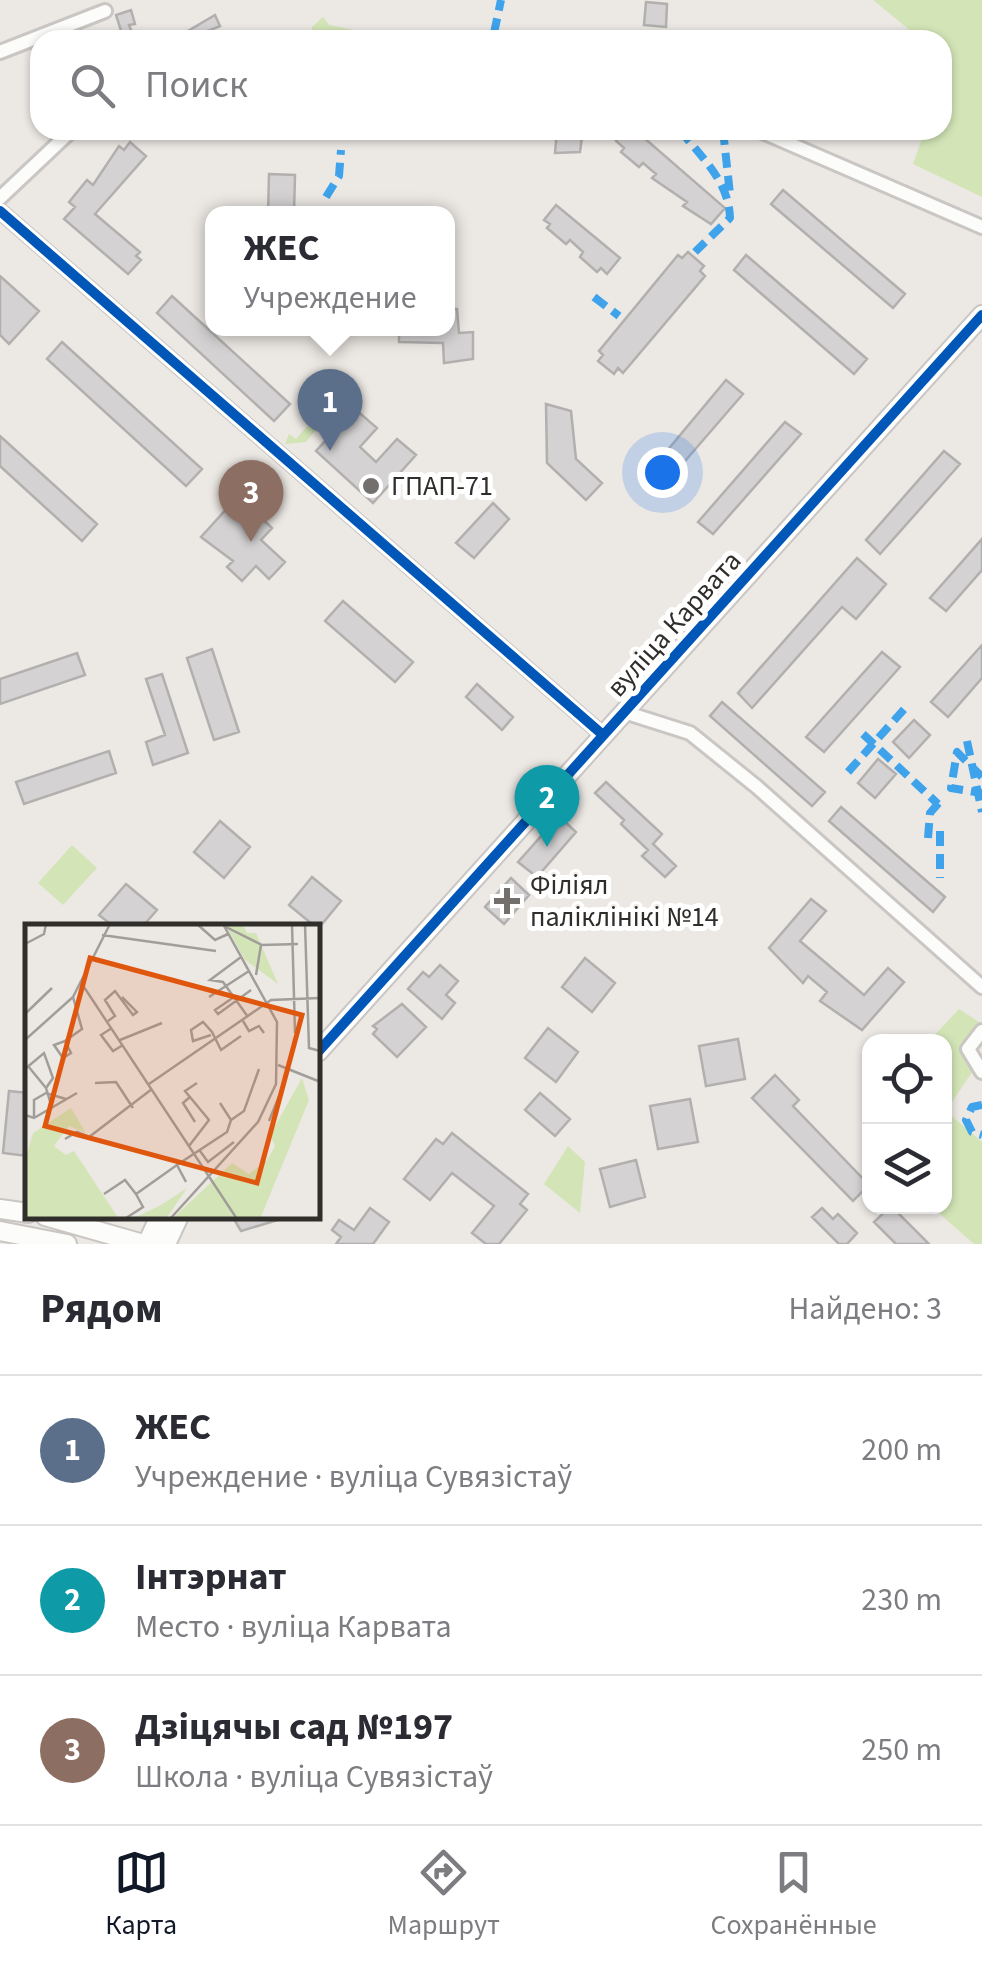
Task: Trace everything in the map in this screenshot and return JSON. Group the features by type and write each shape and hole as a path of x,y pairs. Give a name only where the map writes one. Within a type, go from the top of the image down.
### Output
{"street":[{"path":"56,30 105,11"},
{"path":"0,52 30,40"},
{"path":"0,198 61,140"},
{"path":"781,140 982,227"},
{"path":"0,211 602,735"},
{"name":"вуліца Карвата","path":"320,1050 982,316"},
{"path":"624,712 690,733 757,787 982,988"},
{"path":"982,1031 968,1049 982,1072"},
{"path":"0,1209 25,1213"},
{"path":"56,1219 145,1244 158,1219"},
{"path":"166,1244 178,1219"},
{"path":"0,1231 67,1244"}],"green space":[{"path":"873,0 982,0 982,197 913,164 921,140 952,140 952,30 910,30"},
{"path":"323,17 329,25 354,30 312,30"},
{"path":"329,390 345,393 306,442 285,444 289,434 296,439 334,395"},
{"path":"72,845 97,868 63,905 38,883"},
{"path":"959,1009 979,1022 972,1072 952,1102 952,1034 936,1034"},
{"path":"952,1116 982,1142 982,1244 974,1244 940,1214 952,1214"},
{"path":"568,1146 585,1162 580,1213 544,1184"}],"building":[{"path":"646,2 667,4 666,27 644,25"},
{"path":"131,10 135,24 129,25 131,30 121,30 116,15"},
{"path":"215,15 220,26 211,30 190,30"},
{"path":"556,140 582,140 580,152 555,153"},
{"path":"647,140 725,208 711,224 683,206 687,202 652,178 656,174 643,163 639,167 621,152 624,148 616,141"},
{"path":"130,142 146,156 95,214 140,252 136,256 141,260 128,274 64,219 75,207 69,202 87,180 93,185 119,146 124,150"},
{"path":"269,174 295,175 294,206 268,206"},
{"path":"783,190 905,294 893,308 771,204"},
{"path":"556,205 620,258 607,274 601,268 597,272 580,257 583,252 570,240 566,244 547,228 550,224 544,220"},
{"path":"688,252 704,266 700,271 705,276 623,373 618,368 614,374 598,361 603,355 599,351 678,255 682,258"},
{"path":"746,255 867,359 854,374 734,270"},
{"path":"0,276 39,311 9,344 0,335"},
{"path":"172,296 205,326 205,336 216,336 290,404 274,421 157,313"},
{"path":"457,309 459,333 473,332 473,359 444,363 443,343 399,342 399,336 455,336"},
{"path":"62,342 202,469 186,486 47,359"},
{"path":"726,380 743,394 660,490 646,476"},
{"path":"546,404 571,411 576,459 602,483 586,500 547,463"},
{"path":"355,409 377,428 360,447 376,462 397,439 416,455 373,503 316,451"},
{"path":"785,422 801,434 713,534 698,522"},
{"path":"0,436 97,524 82,541 0,466"},
{"path":"944,451 960,464 880,554 866,540"},
{"path":"238,484 259,504 253,510 272,528 261,540 285,562 269,579 256,566 242,581 227,567 233,561 201,537 230,505 224,499"},
{"path":"493,503 509,519 474,558 456,543"},
{"path":"982,539 982,570 946,611 930,598"},
{"path":"857,558 886,584 856,619 842,607 752,708 738,693"},
{"path":"343,601 413,662 395,682 325,621"},
{"path":"982,645 982,678 948,717 931,702"},
{"path":"212,649 239,732 214,740 187,658"},
{"path":"882,652 900,667 824,752 806,737"},
{"path":"77,653 85,675 0,704 0,679"},
{"path":"162,674 188,753 153,765 146,742 165,735 146,679"},
{"path":"477,684 513,717 502,730 466,697"},
{"path":"722,702 825,792 812,806 710,716"},
{"path":"914,720 930,735 909,758 893,742"},
{"path":"109,751 116,773 24,804 16,782"},
{"path":"878,759 896,774 875,798 858,783"},
{"path":"606,782 662,834 653,844 676,866 665,877 642,856 648,850 621,824 624,820 595,793"},
{"path":"841,807 945,897 933,912 829,821"},
{"path":"559,816 576,832 537,877 518,862"},
{"path":"220,821 250,847 224,878 194,852"},
{"path":"312,877 341,901 320,927 289,905"},
{"name":"Філіял паліклінікі №14","path":"511,878 529,895 504,924 485,907"},
{"path":"126,884 157,910 145,924 110,924 99,915"},
{"path":"811,899 826,911 800,941 864,995 888,968 904,982 862,1030 820,1001 827,992 808,976 803,983 769,948"},
{"path":"585,958 615,983 592,1012 562,987"},
{"path":"440,965 458,981 446,995 455,1003 442,1019 408,989 423,972 429,977"},
{"path":"402,1004 426,1027 397,1057 373,1034 377,1029 373,1026"},
{"path":"548,1028 578,1052 556,1082 525,1058"},
{"path":"738,1039 745,1079 706,1086 699,1046"},
{"path":"775,1075 799,1100 793,1106 862,1178 862,1192 853,1201 752,1098"},
{"path":"9,1091 25,1093 25,1156 3,1153"},
{"path":"540,1093 570,1119 555,1136 525,1110"},
{"path":"690,1099 698,1142 658,1149 650,1106"},
{"path":"452,1133 528,1194 520,1204 527,1210 499,1244 486,1244 472,1233 494,1206 452,1173 430,1200 404,1179 436,1139 443,1144"},
{"path":"636,1160 645,1197 610,1207 600,1169"},
{"path":"370,1208 389,1222 373,1244 336,1244 341,1237 332,1230 339,1220 354,1230"},
{"path":"822,1208 833,1219 838,1214 857,1233 847,1244 839,1244 812,1217"},
{"path":"882,1214 899,1214 929,1244 896,1244 874,1222"},
{"path":"234,1219 281,1219 241,1231"}],"marked path":[{"path":"495,30 501,0"},
{"path":"688,140 725,192 730,218 695,252"},
{"path":"724,140 730,194"},
{"path":"326,197 339,176 341,150"},
{"path":"594,297 619,316"},
{"path":"848,772 907,706"},
{"path":"863,734 938,804"},
{"path":"967,741 982,812"},
{"path":"982,777 957,752 951,788 982,793"},
{"path":"928,838 930,813 943,798"},
{"path":"940,831 940,878"},
{"path":"982,1105 972,1107 966,1120 972,1132 982,1135"}],"cycle path":[{"path":"0,211 603,735"},
{"path":"320,1050 982,315"}],"place":[{"name":"ЖЕС","path":"330,451"},
{"name":"ГПАП-71","path":"371,486"},
{"name":"Дзіцячы сад №197","path":"251,542"},
{"name":"Інтэрнат","path":"547,847"},
{"name":"Філіял паліклінікі №14","path":"507,901"}]}
